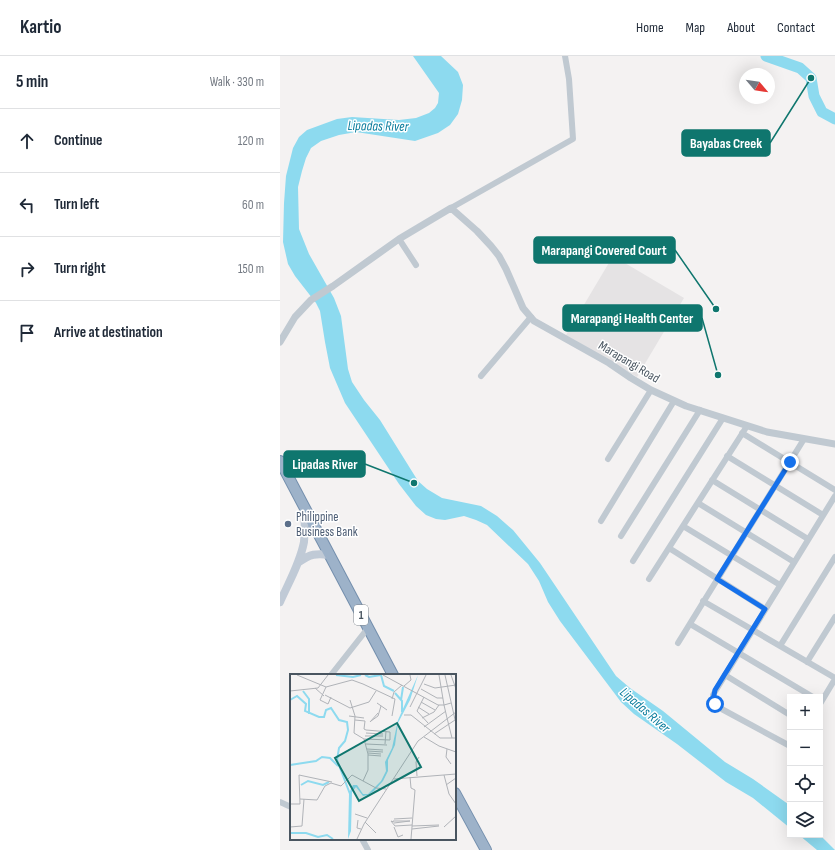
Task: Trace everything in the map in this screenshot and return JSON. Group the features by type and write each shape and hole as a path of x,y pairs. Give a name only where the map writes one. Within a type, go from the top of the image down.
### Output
{"highway":[{"name":"1","path":"280,461 392,674"},
{"path":"456,795 486,850"}],"main road":[{"path":"280,602 298,563 304,536 304,507"},
{"path":"298,563 314,554 330,555"}],"street":[{"path":"280,342 295,317 312,300 399,239 573,139 569,79 565,56"},
{"name":"Marapangi Road","path":"452,208 492,246 506,269 519,299 531,317 652,390 674,401 747,426 778,434 835,444"},
{"path":"399,239 416,264"},
{"path":"481,376 531,317"},
{"path":"608,459 652,390"},
{"path":"601,520 674,401"},
{"path":"621,536 700,410"},
{"path":"632,562 723,418"},
{"path":"649,579 747,426"},
{"path":"742,433 835,490"},
{"path":"678,644 703,601 804,439"},
{"path":"728,456 823,515"},
{"path":"712,480 808,539"},
{"path":"787,744 715,704 713,695 835,496"},
{"path":"698,503 794,562"},
{"path":"683,526 780,585"},
{"path":"669,548 765,609"},
{"path":"780,646 835,557"},
{"path":"703,601 835,679 823,697"},
{"path":"807,662 835,617"},
{"path":"690,624 808,694"},
{"path":"332,674 368,628"},
{"path":"725,675 787,713"},
{"path":"280,802 290,807"},
{"path":"363,840 368,850"}],"shaded area":[{"path":"613,256 684,298 637,377 566,335"}],"water":[{"path":"413,56 441,56 458,72 463,85 462,100 458,114 450,125 438,133 415,141 356,132 339,135 321,141 311,148 302,171 298,187 299,229 309,254 334,298 341,316 348,369 352,382 380,420 418,481 427,489 442,498 481,506 497,516 513,530 540,563 616,676 630,688 663,711 725,762 753,779 787,803 787,826 753,798 726,782 677,744 634,714 621,702 560,621 548,602 539,581 528,564 487,525 464,516 445,520 436,519 426,515 416,506 399,484 345,403 330,368 320,311 288,264 283,242 286,176 293,148 299,137 307,130 337,119 352,117 399,120 416,118 429,113 435,108 438,103 439,93"},
{"path":"803,838 823,838 835,850 817,850"}],"waterway":[{"path":"766,56 800,68 811,78 814,96 822,112 835,119"}],"place":[{"name":"Bayabas Creek","path":"811,78"},
{"name":"Marapangi Covered Court","path":"716,309"},
{"name":"Marapangi Health Center","path":"718,375"},
{"name":"Lipadas River","path":"414,483"},
{"name":"Philippine Business Bank","path":"288,524"}],"route":[{"path":"715,704 713,700 715,690 765,609 717,579 790,462"}]}
